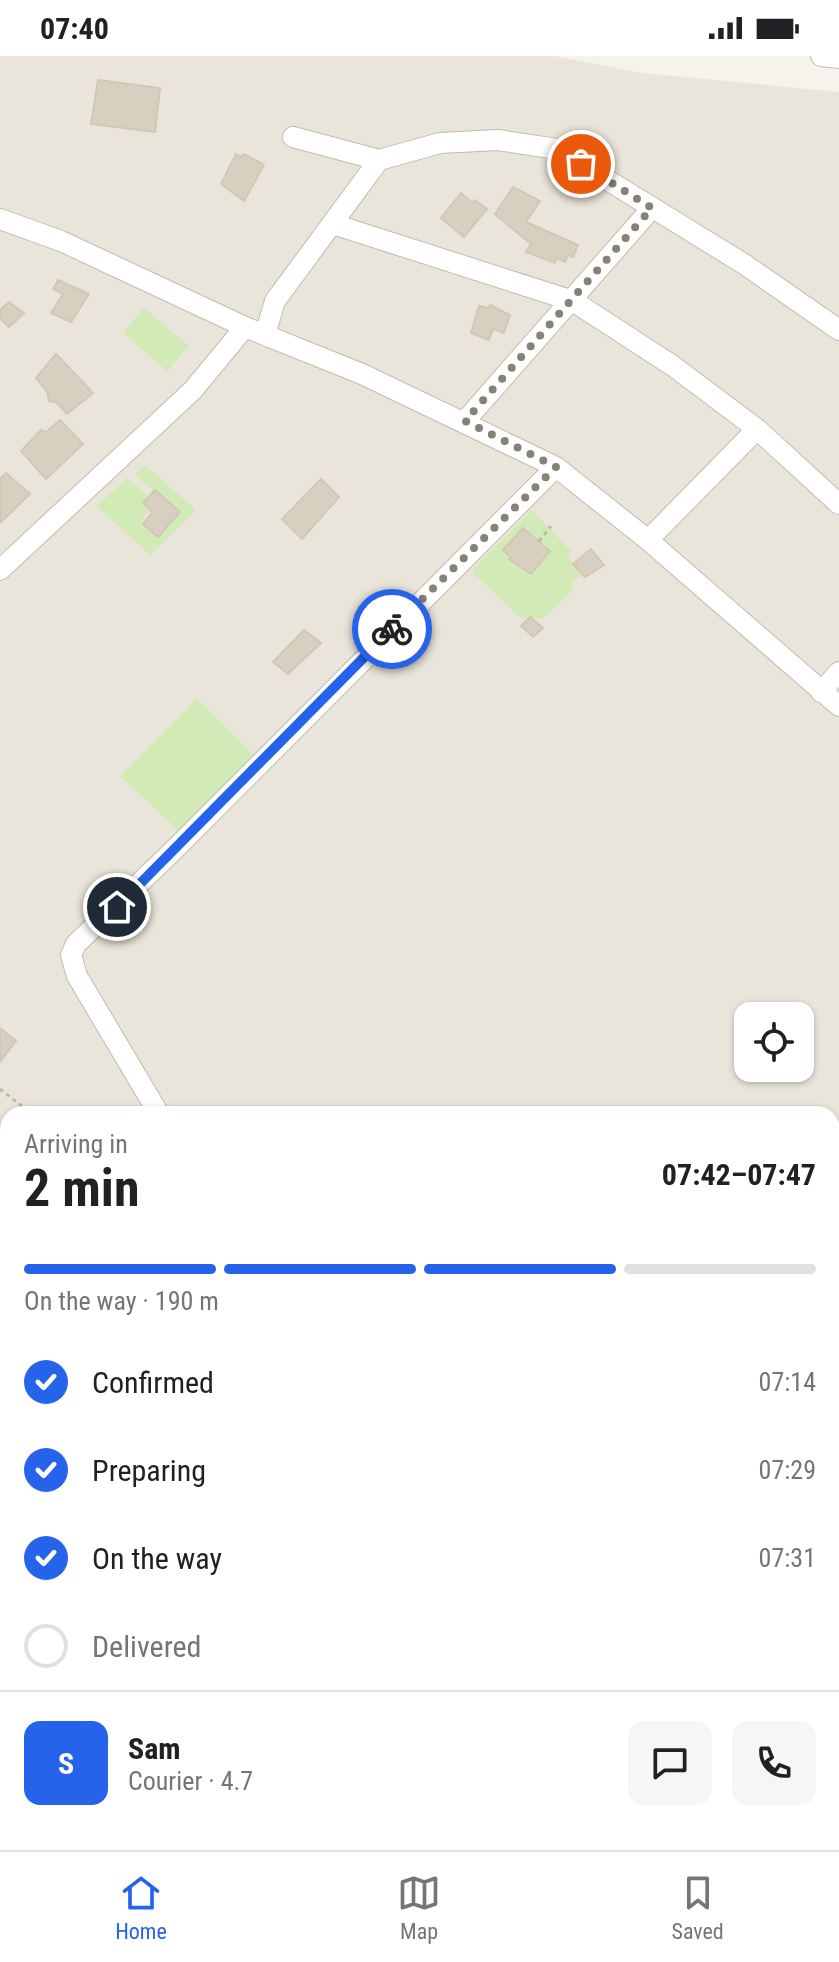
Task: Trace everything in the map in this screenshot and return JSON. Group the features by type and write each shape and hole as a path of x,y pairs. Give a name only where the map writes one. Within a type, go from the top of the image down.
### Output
{"street":[{"path":"821,56 839,58"},
{"path":"293,137 379,160 440,143 498,140 557,149 744,264 839,330"},
{"path":"269,337 267,328 275,301 379,160"},
{"path":"465,421 652,208"},
{"path":"333,224 573,301 673,366 757,429 839,504"},
{"path":"4,225 362,374 556,467 648,540 839,706"},
{"path":"0,570 193,390 245,327"},
{"path":"648,540 757,429"},
{"path":"154,1106 77,976 71,955 76,944 556,467"},
{"path":"821,692 839,672"}],"path":[{"path":"539,541 551,526"},
{"path":"0,1089 22,1106"}],"shaded area":[{"path":"0,56 554,56 642,73 839,92 839,1106 0,1106"}],"green space":[{"path":"144,308 189,346 167,371 123,333"},
{"path":"145,465 196,510 150,555 96,506 127,479 149,496 151,510 140,521 158,537 179,512 135,474"},
{"path":"532,510 571,551 567,556 583,574 572,583 573,590 542,619 520,617 471,571"},
{"path":"197,698 255,757 181,833 120,776"}],"building":[{"path":"98,80 160,88 155,132 91,124"},
{"path":"236,154 241,157 244,154 264,165 244,201 221,184"},
{"path":"513,187 540,201 526,222 578,245 573,257 568,255 565,262 556,258 555,263 526,252 531,244 495,214"},
{"path":"461,193 472,203 475,200 487,209 464,237 441,218"},
{"path":"58,280 89,294 71,322 51,313 63,294 53,289"},
{"path":"9,302 24,313 9,327 0,318 0,310"},
{"path":"490,305 510,315 504,333 493,329 489,340 471,333 479,306 489,308"},
{"path":"56,354 93,393 67,414 56,402 49,401 47,391 36,378"},
{"path":"60,420 83,444 46,479 21,451 41,430 46,432"},
{"path":"6,473 30,494 0,523 0,479"},
{"path":"321,479 339,497 302,539 282,519"},
{"path":"155,490 180,512 158,537 143,524 153,512 143,503"},
{"path":"523,528 550,551 531,574 509,559 511,557 503,550"},
{"path":"591,549 604,565 585,577 573,564"},
{"path":"530,617 543,628 533,637 521,626"},
{"path":"304,630 321,643 288,674 273,662"},
{"path":"0,1028 16,1041 0,1062"}],"way so far":[{"path":"392,629 556,467 465,421 652,208 581,164"}],"route":[{"path":"117,907 392,629"}]}
